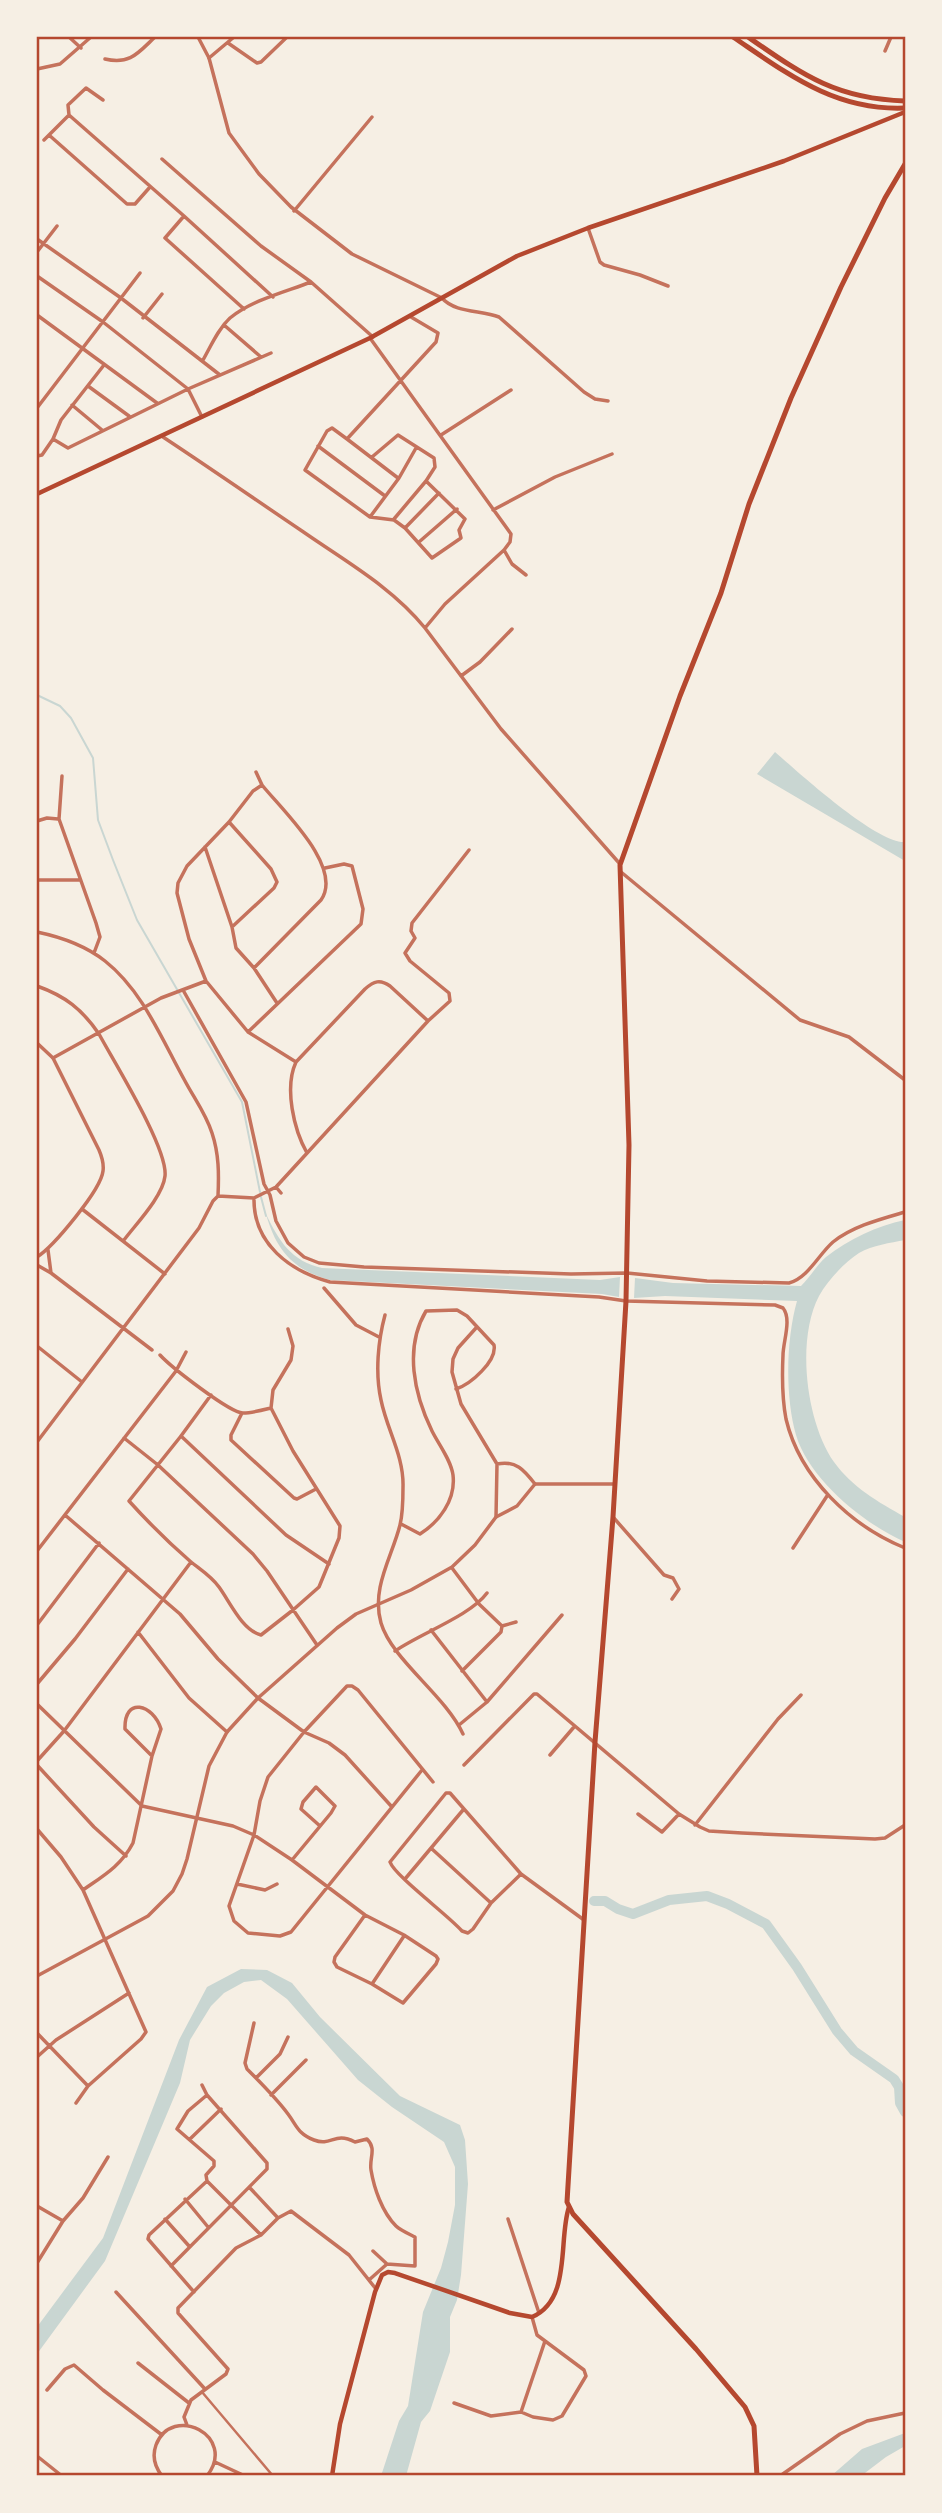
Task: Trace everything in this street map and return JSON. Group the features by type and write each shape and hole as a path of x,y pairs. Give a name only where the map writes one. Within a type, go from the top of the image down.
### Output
{"main road":[{"path":"733,37 791,76 826,95 854,104 905,111"},
{"path":"748,37 829,88 856,96 905,101"},
{"path":"37,494 372,337 517,256 588,228 784,161 905,111"},
{"path":"757,2476 754,2426 745,2406 567,2202 595,1742 613,1517 626,1301 629,1145 620,869 680,696 721,593 749,503 791,398 841,286 905,164"},
{"path":"332,2476 340,2424 376,2289 383,2275 388,2272 532,2318 548,2305 554,2294 562,2267 569,2207"}],"street":[{"path":"69,37 81,48"},
{"path":"37,69 60,64 91,37"},
{"path":"105,59 122,62 134,56 155,37"},
{"path":"198,37 209,58 233,142 258,174 295,211 352,254 425,288 452,307 483,311 499,317 584,392 595,399 608,401"},
{"path":"209,58 234,37"},
{"path":"228,43 257,63 287,37"},
{"path":"885,51 891,37"},
{"path":"103,100 86,88 68,105 69,116 272,297"},
{"path":"44,140 69,116"},
{"path":"295,211 372,117"},
{"path":"49,135 127,204 135,204 150,187"},
{"path":"162,159 261,246 311,282 372,337 399,379 511,534 510,542 504,550 445,604 425,628"},
{"path":"184,216 165,238 244,309"},
{"path":"37,252 57,226"},
{"path":"588,228 604,265 668,286"},
{"path":"37,239 121,298 220,375"},
{"path":"37,407 140,273"},
{"path":"37,276 103,322 188,389 202,418"},
{"path":"203,360 224,325 244,309 311,282"},
{"path":"144,317 162,294"},
{"path":"37,315 157,403"},
{"path":"347,439 438,338 435,330 411,317"},
{"path":"224,325 261,357"},
{"path":"53,439 68,447 157,403 271,353"},
{"path":"37,456 41,455 53,439 61,420 104,365"},
{"path":"89,386 130,416"},
{"path":"441,435 511,390"},
{"path":"72,405 102,430"},
{"path":"398,478 336,430 329,429 305,468 370,517 394,520 405,528 432,558 462,536 460,528 466,522 457,509 426,481"},
{"path":"372,457 398,435 435,461 435,467 426,481 394,520"},
{"path":"163,437 247,491 377,582 425,628 501,729 620,869 800,1020 849,1037 905,1080"},
{"path":"318,446 385,496"},
{"path":"370,517 416,448"},
{"path":"493,510 555,477 612,454"},
{"path":"405,528 439,493"},
{"path":"418,543 457,509"},
{"path":"504,550 512,564 526,575"},
{"path":"461,676 480,663 512,629"},
{"path":"254,968 321,900 327,886 325,868 315,850 262,785 256,772"},
{"path":"62,776 59,819 100,937 94,953"},
{"path":"262,785 253,791 229,822 181,874 177,893 189,939 206,981 248,1032 296,1062"},
{"path":"37,821 59,819"},
{"path":"229,822 271,869 277,882 274,888 232,927"},
{"path":"205,847 232,927 236,948 254,968 277,1003"},
{"path":"218,1196 254,1198 267,1194 276,1187 428,1021 450,1001 451,997 406,956 406,950 415,938 411,926 469,850"},
{"path":"248,1032 361,924 363,909 352,866 344,864 325,868"},
{"path":"37,880 80,880"},
{"path":"37,932 67,940 94,953 116,971 135,992 208,1120 218,1152 220,1170 218,1196 199,1228 37,1442"},
{"path":"52,1058 172,993 206,981"},
{"path":"307,1153 295,1130 291,1072 296,1062 365,989 376,981 383,982 428,1021"},
{"path":"37,986 72,1002 99,1034 158,1144 164,1161 162,1189 124,1240"},
{"path":"182,990 247,1102 267,1194 276,1221 288,1244 304,1257 319,1263 378,1268 571,1274 627,1273 707,1281 789,1283 802,1278 836,1240 867,1224 905,1212"},
{"path":"37,1043 52,1058 103,1160 100,1181 82,1209 48,1250 37,1257"},
{"path":"276,1187 281,1193"},
{"path":"254,1198 254,1211 275,1254 282,1261 307,1274 330,1282 588,1296 626,1301 775,1305 783,1308 788,1318 782,1369 786,1419 804,1461 827,1496 858,1521 905,1548"},
{"path":"82,1209 165,1274"},
{"path":"48,1250 51,1273"},
{"path":"37,1265 152,1350"},
{"path":"324,1288 356,1325 379,1338"},
{"path":"401,1524 420,1534 430,1528 445,1511 452,1489 453,1475 431,1429 413,1377 416,1335 426,1311 457,1310 485,1334 495,1350 480,1372 456,1389"},
{"path":"385,1315 379,1338 380,1399 403,1469 401,1524 383,1572 380,1621 395,1651 425,1681 463,1734"},
{"path":"476,1328 458,1348 453,1359 452,1372 470,1423 497,1464 496,1517"},
{"path":"211,1395 129,1501 218,1585 240,1617 256,1634 261,1635 319,1587 339,1538 340,1526 271,1408 274,1390 291,1360 293,1346 288,1329"},
{"path":"37,1346 82,1382"},
{"path":"37,1552 176,1371 186,1352"},
{"path":"160,1355 176,1371 242,1413 271,1408"},
{"path":"242,1413 230,1440 294,1498 316,1489"},
{"path":"181,1437 286,1535 328,1564"},
{"path":"124,1438 158,1465 253,1554 317,1646"},
{"path":"497,1464 512,1462 535,1484 614,1484"},
{"path":"37,1976 148,1916 173,1891 182,1874 209,1766 227,1732 258,1698 356,1614 452,1567 496,1517 517,1506 535,1484"},
{"path":"793,1548 827,1496"},
{"path":"65,1515 194,1628 218,1660 258,1698 304,1732 329,1743 345,1755 391,1807"},
{"path":"613,1517 664,1575 673,1578 679,1589 672,1599"},
{"path":"37,1625 99,1543"},
{"path":"126,1856 94,1827 37,1763 191,1562"},
{"path":"452,1567 479,1604 502,1626"},
{"path":"37,1684 128,1569"},
{"path":"395,1651 479,1604 487,1593"},
{"path":"459,1725 487,1702 562,1615"},
{"path":"502,1626 516,1622"},
{"path":"462,1671 501,1632 502,1626"},
{"path":"431,1630 487,1702"},
{"path":"138,1632 189,1698 227,1732"},
{"path":"422,1770 326,1888 302,1922 291,1932 280,1936 248,1933 234,1921 229,1906 254,1835 260,1801 268,1777 304,1732 347,1686 358,1690 433,1782"},
{"path":"464,1766 534,1694 540,1695 574,1727 679,1814 695,1825 709,1830 849,1840 881,1839 905,1824"},
{"path":"695,1825 762,1739 801,1695"},
{"path":"37,1704 142,1806 233,1826 254,1835 365,1915 404,1935 436,1956 436,1964 403,2003 337,1967 334,1962 365,1915"},
{"path":"83,1890 105,1876 126,1856 133,1843 152,1756 161,1735 161,1726 150,1710 145,1707 134,1708 128,1714 125,1729 152,1756"},
{"path":"550,1755 574,1727"},
{"path":"292,1860 320,1826 335,1806 316,1787 303,1801 301,1809 320,1826"},
{"path":"521,1874 491,1903 468,1933 462,1931 405,1879 390,1865 390,1861 446,1793 450,1793 521,1874 584,1920"},
{"path":"405,1879 463,1810"},
{"path":"638,1814 662,1832 679,1814"},
{"path":"37,1829 61,1857 83,1890 146,2028 144,2035 88,2086 76,2104"},
{"path":"432,1849 491,1903"},
{"path":"237,1884 265,1890 277,1884"},
{"path":"37,1906 37,1914"},
{"path":"372,1984 404,1935"},
{"path":"37,2057 129,1993"},
{"path":"254,2023 245,2063 247,2069 290,2116 296,2129 313,2140 324,2143 338,2136 348,2137 355,2142 367,2139 371,2143 373,2149 370,2168 379,2199 396,2226 415,2237 415,2266 387,2264 373,2251"},
{"path":"37,2033 48,2048 88,2086"},
{"path":"256,2078 280,2054 288,2037"},
{"path":"271,2095 306,2060"},
{"path":"171,2266 264,2174 267,2163 207,2095 202,2085"},
{"path":"207,2095 188,2111 177,2127 214,2161 214,2166 206,2175 207,2181 261,2235"},
{"path":"190,2139 221,2109"},
{"path":"37,2263 108,2157"},
{"path":"194,2292 148,2239 185,2199 207,2181"},
{"path":"250,2188 278,2218"},
{"path":"185,2199 209,2228"},
{"path":"37,2206 64,2221"},
{"path":"187,2425 184,2417 189,2403 226,2374 228,2369 178,2313 178,2308 236,2248 261,2235 278,2218 291,2211 349,2255 376,2289"},
{"path":"165,2219 189,2246"},
{"path":"508,2220 539,2313"},
{"path":"369,2280 387,2264"},
{"path":"116,2292 273,2476"},
{"path":"454,2403 491,2416 521,2412 553,2420 562,2416 586,2376 581,2365 537,2335 532,2318"},
{"path":"521,2412 545,2341"},
{"path":"138,2363 189,2403"},
{"path":"47,2390 65,2370 74,2365 162,2435"},
{"path":"780,2476 839,2434 867,2421 905,2413"},
{"path":"162,2476 154,2458 156,2446 162,2435 173,2427 187,2425 198,2428 207,2435 215,2450 215,2462 207,2476"},
{"path":"37,2456 62,2476"},
{"path":"215,2462 245,2476"}],"shaded area":[{"path":"775,752 858,820 892,840 905,842 905,861 757,774"},
{"path":"266,1214 276,1233 294,1255 322,1268 600,1280 620,1277 619,1297 330,1280 306,1271 288,1257 275,1238"},
{"path":"905,1220 905,1240 876,1246 859,1253 827,1284 812,1314 806,1357 811,1403 824,1445 849,1479 875,1500 905,1517 905,1542 872,1524 840,1498 813,1468 803,1451 792,1420 788,1368 797,1301 665,1296 634,1298 635,1278 673,1283 801,1286 826,1257 844,1244"},
{"path":"241,1969 267,1970 292,1983 320,2017 400,2096 460,2125 465,2140 468,2184 461,2275 457,2300 450,2317 450,2352 430,2411 421,2422 406,2476 381,2476 399,2421 408,2406 423,2312 441,2268 448,2242 455,2205 455,2167 444,2142 358,2080 287,1999 261,1980 244,1982 224,1993 211,2006 190,2040 180,2083 105,2261 37,2354 37,2327 103,2238 179,2040 207,1987"},
{"path":"905,2433 905,2446 861,2476 831,2476 862,2449"}],"waterway":[{"path":"37,695 60,706 71,718 93,758 98,820 113,860 137,920 242,1102 260,1192"},
{"path":"261,1197 266,1216"},
{"path":"594,1901 605,1901 633,1914 669,1900 707,1896 766,1924 837,2031 854,2051 894,2079 899,2087 900,2103 905,2112"}]}
